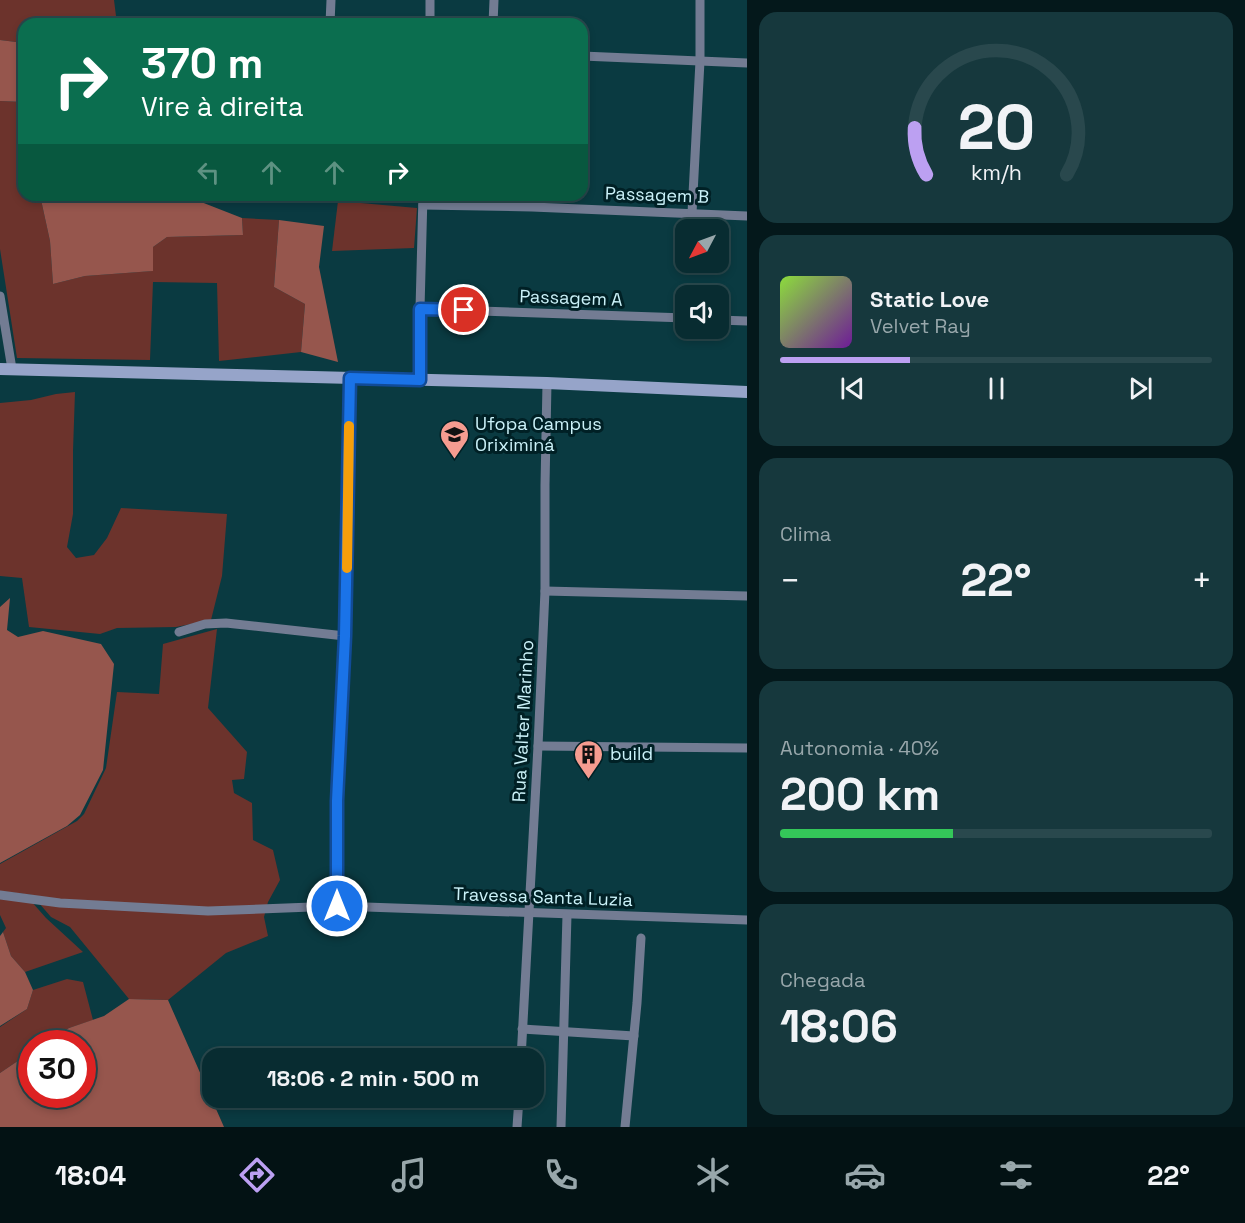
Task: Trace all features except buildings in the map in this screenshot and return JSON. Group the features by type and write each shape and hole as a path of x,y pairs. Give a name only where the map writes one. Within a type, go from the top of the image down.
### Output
{"main road":[{"path":"6,369 547,383 747,392"}],"street":[{"path":"330,18 331,0"},
{"path":"429,18 430,0"},
{"path":"493,18 494,0"},
{"path":"692,213 700,61 700,0"},
{"path":"588,56 747,63"},
{"path":"420,380 423,201"},
{"name":"Passagem B","path":"439,201 747,216"},
{"path":"0,296 6,369"},
{"name":"Passagem A","path":"420,309 675,318"},
{"path":"729,320 747,321"},
{"path":"337,906 337,801 345,636 350,378"},
{"name":"Rua Valter Marinho","path":"521,1048 545,591 547,383"},
{"path":"545,591 747,596"},
{"path":"179,632 205,624 226,623 345,636"},
{"path":"538,746 747,748"},
{"name":"Travessa Santa Luzia","path":"0,895 60,903 208,911 337,906 747,920"},
{"path":"561,1127 567,915"},
{"path":"625,1127 640,938"},
{"path":"522,1029 634,1036"},
{"path":"517,1127 518,1108"}],"shaded area":[{"path":"0,0 114,0 116,18 18,18 18,42 0,40"},
{"path":"0,40 18,42 18,102 0,101"},
{"path":"0,101 18,102 18,201 41,201 50,241 53,284 85,276 152,271 153,247 167,237 243,235 242,218 279,220 274,287 305,304 301,352 219,361 217,283 153,282 150,360 17,358 0,249"},
{"path":"41,201 199,201 242,218 243,235 167,237 153,247 153,271 85,276 53,284 50,241"},
{"path":"338,201 417,208 414,248 332,251"},
{"path":"279,220 324,226 319,267 338,362 301,352 305,304 274,287"},
{"path":"75,392 73,514 67,547 76,558 94,555 107,538 121,508 227,514 222,576 211,620 176,627 117,628 100,634 29,627 22,578 0,576 0,403"},
{"path":"10,598 7,630 18,637 43,631 101,644 114,664 103,770 80,815 67,826 0,863 0,607"},
{"path":"217,629 208,708 247,752 244,779 232,780 234,793 252,803 253,840 273,850 280,880 268,902 264,917 268,936 226,953 168,1000 129,999 70,927 51,917 32,895 0,891 0,864 77,821 84,814 106,768 117,692 159,694 163,644"},
{"path":"0,899 31,901 83,952 25,972 11,956 3,932 6,928 0,915"},
{"path":"3,932 11,956 25,972 33,990 27,1009 0,1026 0,936"},
{"path":"67,979 83,982 93,1020 66,1030 18,1030 18,1061 0,1073 0,1027 27,1009 33,990"},
{"path":"129,999 168,1000 202,1077 202,1108 216,1108 224,1127 0,1127 0,1073 18,1061 18,1108 96,1108 96,1030 66,1030 104,1016"}],"slow traffic":[{"path":"347,568 349,426"}],"place":[{"name":"Ufopa Campus Oriximiná","path":"454,460"},
{"name":"build","path":"589,780"}],"route":[{"path":"337,906 337,801 345,636 350,378 420,380 420,309 464,310"}]}
